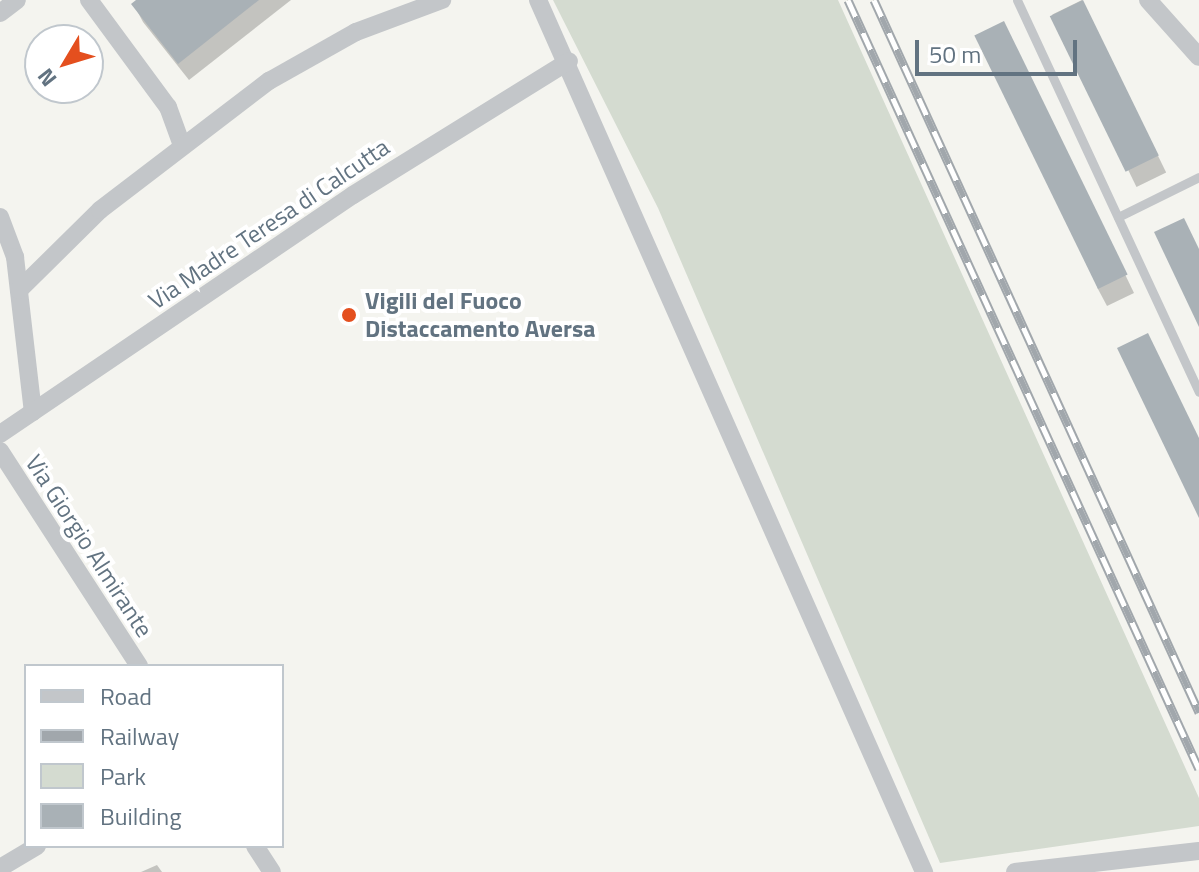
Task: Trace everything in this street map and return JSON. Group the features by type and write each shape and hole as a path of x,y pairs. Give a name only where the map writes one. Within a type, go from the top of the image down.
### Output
{"street":[{"path":"0,13 17,0"},
{"path":"89,0 168,107 181,143"},
{"path":"538,0 569,61 924,872"},
{"path":"1148,0 1199,57"},
{"path":"19,290 181,143 356,32 429,2"},
{"name":"Via Madre Teresa di Calcutta","path":"0,434 353,195 569,61"},
{"path":"0,217 19,290 33,412"},
{"name":"Via Giorgio Almirante","path":"0,451 138,664"},
{"path":"0,868 34,848"},
{"path":"256,848 272,872"},
{"path":"1015,872 1199,851"}],"lane":[{"path":"1017,0 1199,392"},
{"path":"1118,217 1199,177"}],"green space":[{"path":"553,0 838,0 1199,798 1199,826 940,863 658,208"}],"building":[{"path":"136,0 259,0 178,64 131,4"},
{"path":"1083,0 1159,155 1126,172 1050,16"},
{"path":"1004,21 1128,274 1098,289 974,35"},
{"path":"1184,218 1199,249 1199,327 1154,232"},
{"path":"1148,333 1199,438 1199,518 1117,348"}],"railway":[{"path":"848,0 1199,769"},
{"path":"874,0 1199,712"}],"place":[{"name":"Vigili del Fuoco Distaccamento Aversa","path":"349,315"}]}
